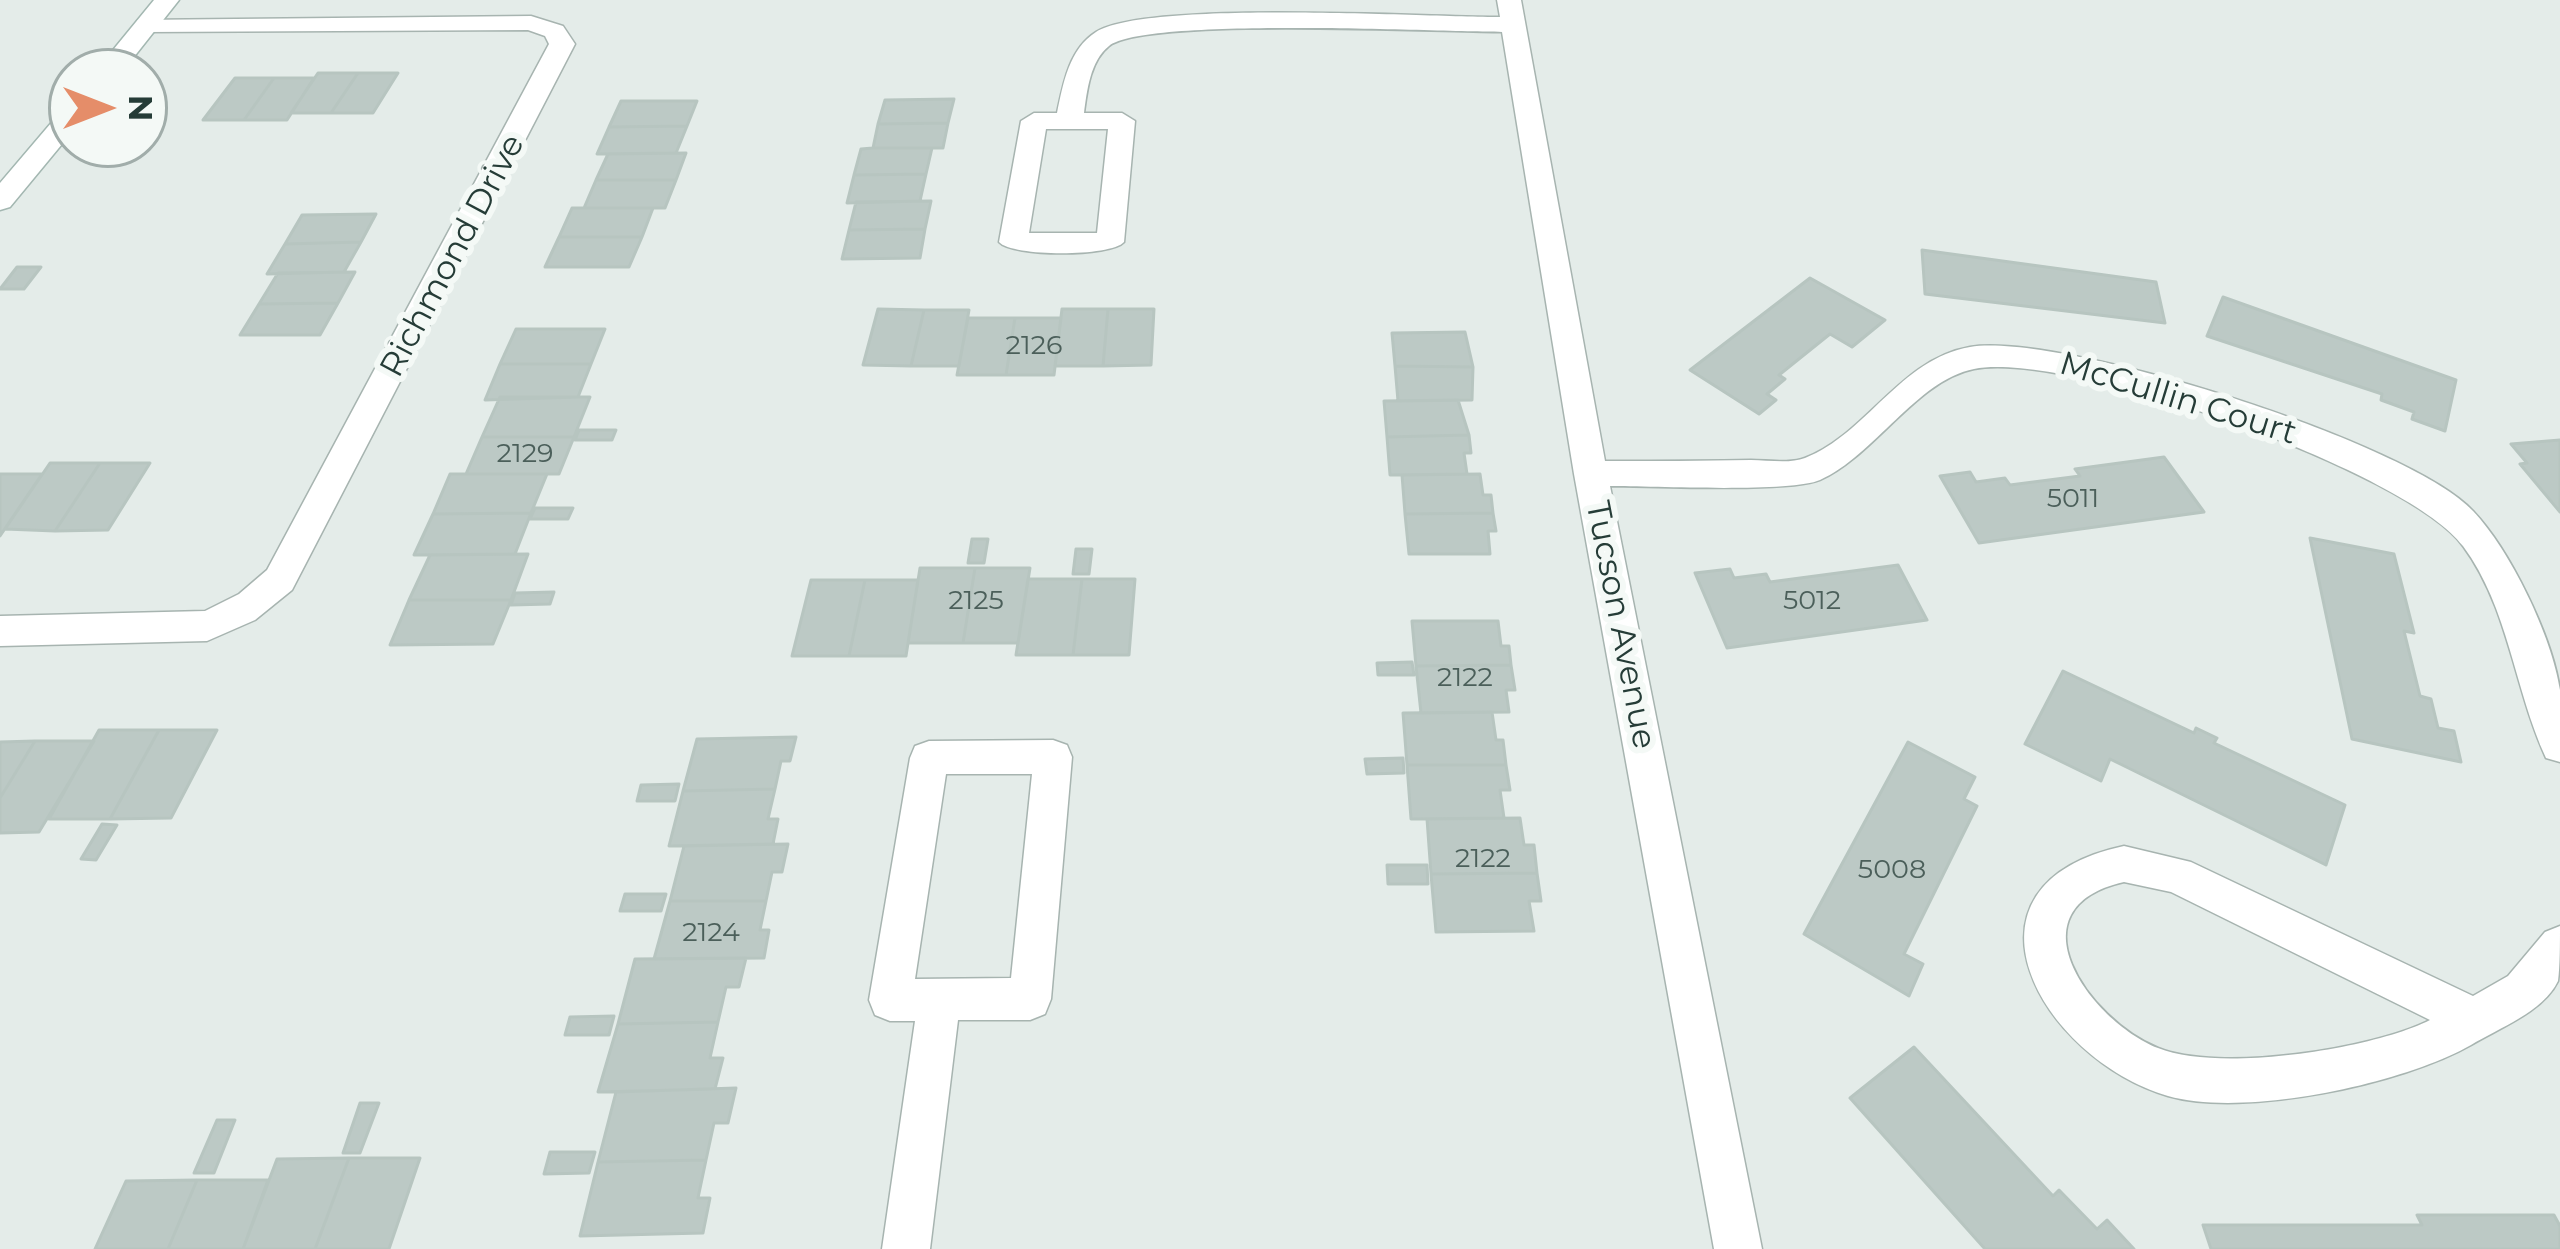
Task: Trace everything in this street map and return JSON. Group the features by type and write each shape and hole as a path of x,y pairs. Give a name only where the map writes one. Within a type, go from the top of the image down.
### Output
{"street":[{"path":"128,48 167,0"},
{"path":"1069,121 1082,58 1100,39 1127,27 1512,13"},
{"name":"Tucson Avenue","path":"1512,13 1591,474 1738,1249"},
{"name":"Richmond Drive","path":"0,631 208,626 256,604 274,588 299,549 562,44 554,31 531,23 147,25"},
{"path":"1034,121 1069,121 1122,121 1110,242 1013,242 1034,121"},
{"path":"0,201 48,144"},
{"name":"McCullin Court","path":"1591,474 1807,472 1829,461 1942,370 1973,356 2053,359 2351,453 2400,476 2456,513 2485,549 2510,604 2560,746"},
{"path":"1053,757 1030,999 939,1000 890,1000 929,758 1053,757"},
{"path":"2474,1019 2199,884 2151,867 2111,865 2078,874 2059,891 2046,917 2046,948 2056,982 2075,1012 2102,1040 2173,1076 2225,1079 2372,1061 2424,1046 2474,1019 2523,991 2560,946"},
{"path":"906,1249 939,1000"}],"building":[{"path":"318,73 358,73 331,113 291,113"},
{"path":"358,73 398,73 373,113 331,113"},
{"path":"235,78 274,78 244,120 203,120"},
{"path":"274,78 314,78 287,120 244,120"},
{"path":"954,99 948,123 878,124 885,100"},
{"path":"621,101 697,101 687,126 609,127"},
{"path":"948,123 943,148 873,148 878,124"},
{"path":"687,126 676,153 597,154 609,127"},
{"path":"932,148 926,174 854,175 861,149"},
{"path":"686,153 676,180 596,180 608,154"},
{"path":"926,174 920,201 847,203 854,175"},
{"path":"596,180 676,180 665,208 584,208"},
{"path":"931,201 925,229 849,230 856,202"},
{"path":"572,208 653,208 642,237 559,237"},
{"path":"376,214 361,242 285,244 302,215"},
{"path":"925,229 920,258 842,259 849,230"},
{"path":"559,237 642,237 629,267 545,267"},
{"path":"361,242 344,272 267,274 285,244"},
{"path":"1922,250 2156,282 2165,323 1925,294"},
{"path":"17,267 41,267 24,289 0,289"},
{"path":"355,272 338,303 259,304 278,273"},
{"path":"1810,278 1885,320 1852,347 1830,334 1779,375 1785,379 1767,394 1776,400 1759,414 1690,370"},
{"path":"2223,297 2456,380 2445,431 2412,419 2414,412 2381,400 2382,394 2207,336"},
{"path":"338,303 320,335 240,335 259,304"},
{"path":"878,309 924,310 911,366 863,365"},
{"path":"1062,309 1108,309 1103,366 1055,366"},
{"path":"1108,309 1154,309 1151,365 1103,366"},
{"path":"924,310 969,310 959,366 911,366"},
{"path":"968,318 1015,318 1006,375 957,375"},
{"path":"1015,318 1061,318 1054,375 1006,375"},
{"path":"516,329 605,329 591,364 500,364"},
{"path":"1465,332 1473,367 1395,366 1392,333"},
{"path":"500,364 591,364 578,397 485,400"},
{"path":"1395,366 1473,367 1472,400 1398,401"},
{"path":"500,397 590,397 574,437 482,437"},
{"path":"1458,400 1469,435 1387,437 1384,401"},
{"path":"579,430 616,430 612,440 575,440"},
{"path":"1469,435 1471,453 1464,453 1467,474 1390,475 1387,437"},
{"path":"482,437 574,437 559,474 466,474"},
{"path":"2560,440 2560,512 2520,464 2527,463 2511,444"},
{"path":"2164,457 2204,512 1979,543 1940,476 1970,472 1976,482 2005,478 2010,485 2080,476 2075,469"},
{"path":"50,463 100,463 55,531 5,529"},
{"path":"100,463 150,463 108,530 55,531"},
{"path":"0,474 42,474 0,536"},
{"path":"450,474 547,474 531,513 433,514"},
{"path":"1480,474 1483,495 1491,495 1493,513 1405,514 1402,475"},
{"path":"535,508 573,508 568,519 530,519"},
{"path":"531,513 515,554 414,555 433,514"},
{"path":"1493,513 1496,531 1488,531 1490,554 1409,554 1405,514"},
{"path":"2310,538 2394,554 2414,633 2404,631 2420,696 2431,699 2438,728 2454,731 2461,762 2352,739"},
{"path":"972,539 988,539 984,563 968,563"},
{"path":"1076,549 1092,549 1089,574 1073,574"},
{"path":"528,554 511,600 409,600 430,555"},
{"path":"1898,565 1927,620 1727,648 1695,573 1730,569 1734,578 1766,574 1770,582"},
{"path":"920,568 975,568 963,643 908,643"},
{"path":"975,568 1030,568 1018,643 963,643"},
{"path":"1028,579 1082,579 1073,655 1016,655"},
{"path":"1082,579 1135,579 1129,655 1073,655"},
{"path":"811,580 865,580 849,656 792,656"},
{"path":"865,580 918,580 906,656 849,656"},
{"path":"554,592 550,604 511,605 515,593"},
{"path":"409,600 511,600 493,644 390,645"},
{"path":"1412,621 1498,621 1501,646 1509,646 1511,665 1416,666"},
{"path":"1412,662 1414,675 1378,675 1377,663"},
{"path":"1511,665 1515,690 1506,690 1509,712 1421,713 1416,666"},
{"path":"2063,671 2194,733 2196,728 2217,738 2214,743 2345,805 2326,865 2110,759 2101,781 2025,744"},
{"path":"1492,712 1506,765 1407,765 1403,713"},
{"path":"99,730 159,730 110,819 49,819"},
{"path":"159,730 217,730 171,818 110,819"},
{"path":"796,737 790,761 781,761 775,789 683,791 697,739"},
{"path":"35,741 0,798 0,742"},
{"path":"35,741 94,741 39,832 0,833 0,798"},
{"path":"1908,742 1975,777 1964,799 1977,806 1904,954 1923,964 1909,996 1804,934"},
{"path":"1403,758 1404,773 1367,774 1365,759"},
{"path":"1407,765 1506,765 1510,790 1500,790 1504,818 1411,819"},
{"path":"679,784 675,801 637,801 641,785"},
{"path":"775,789 768,819 778,819 773,844 669,846 683,791"},
{"path":"1520,818 1524,845 1534,845 1537,873 1431,874 1427,819"},
{"path":"102,824 117,825 96,860 81,859"},
{"path":"788,844 782,872 772,872 766,901 670,901 684,846"},
{"path":"1387,865 1427,865 1428,884 1388,884"},
{"path":"1537,873 1541,901 1529,901 1534,931 1436,932 1431,874"},
{"path":"625,894 666,894 661,911 620,911"},
{"path":"670,901 766,901 760,930 769,930 764,958 654,959"},
{"path":"746,958 739,987 726,987 718,1022 618,1024 635,959"},
{"path":"614,1016 609,1035 565,1035 570,1017"},
{"path":"718,1022 710,1058 723,1058 715,1089 598,1092 618,1024"},
{"path":"1914,1047 2053,1196 2059,1190 2097,1229 2107,1220 2134,1249 1985,1249 1850,1098"},
{"path":"736,1088 728,1123 714,1123 706,1160 598,1162 616,1092"},
{"path":"360,1103 379,1103 360,1153 343,1153"},
{"path":"217,1120 235,1120 214,1173 194,1173"},
{"path":"550,1152 595,1152 589,1173 544,1174"},
{"path":"349,1158 420,1158 389,1249 315,1249"},
{"path":"349,1158 315,1249 243,1249 277,1159"},
{"path":"706,1160 698,1198 710,1198 703,1233 580,1236 598,1162"},
{"path":"197,1180 268,1180 243,1249 168,1249"},
{"path":"197,1180 168,1249 95,1249 126,1181"},
{"path":"2417,1215 2554,1215 2560,1226 2560,1249 2211,1249 2203,1225 2422,1225"}]}
